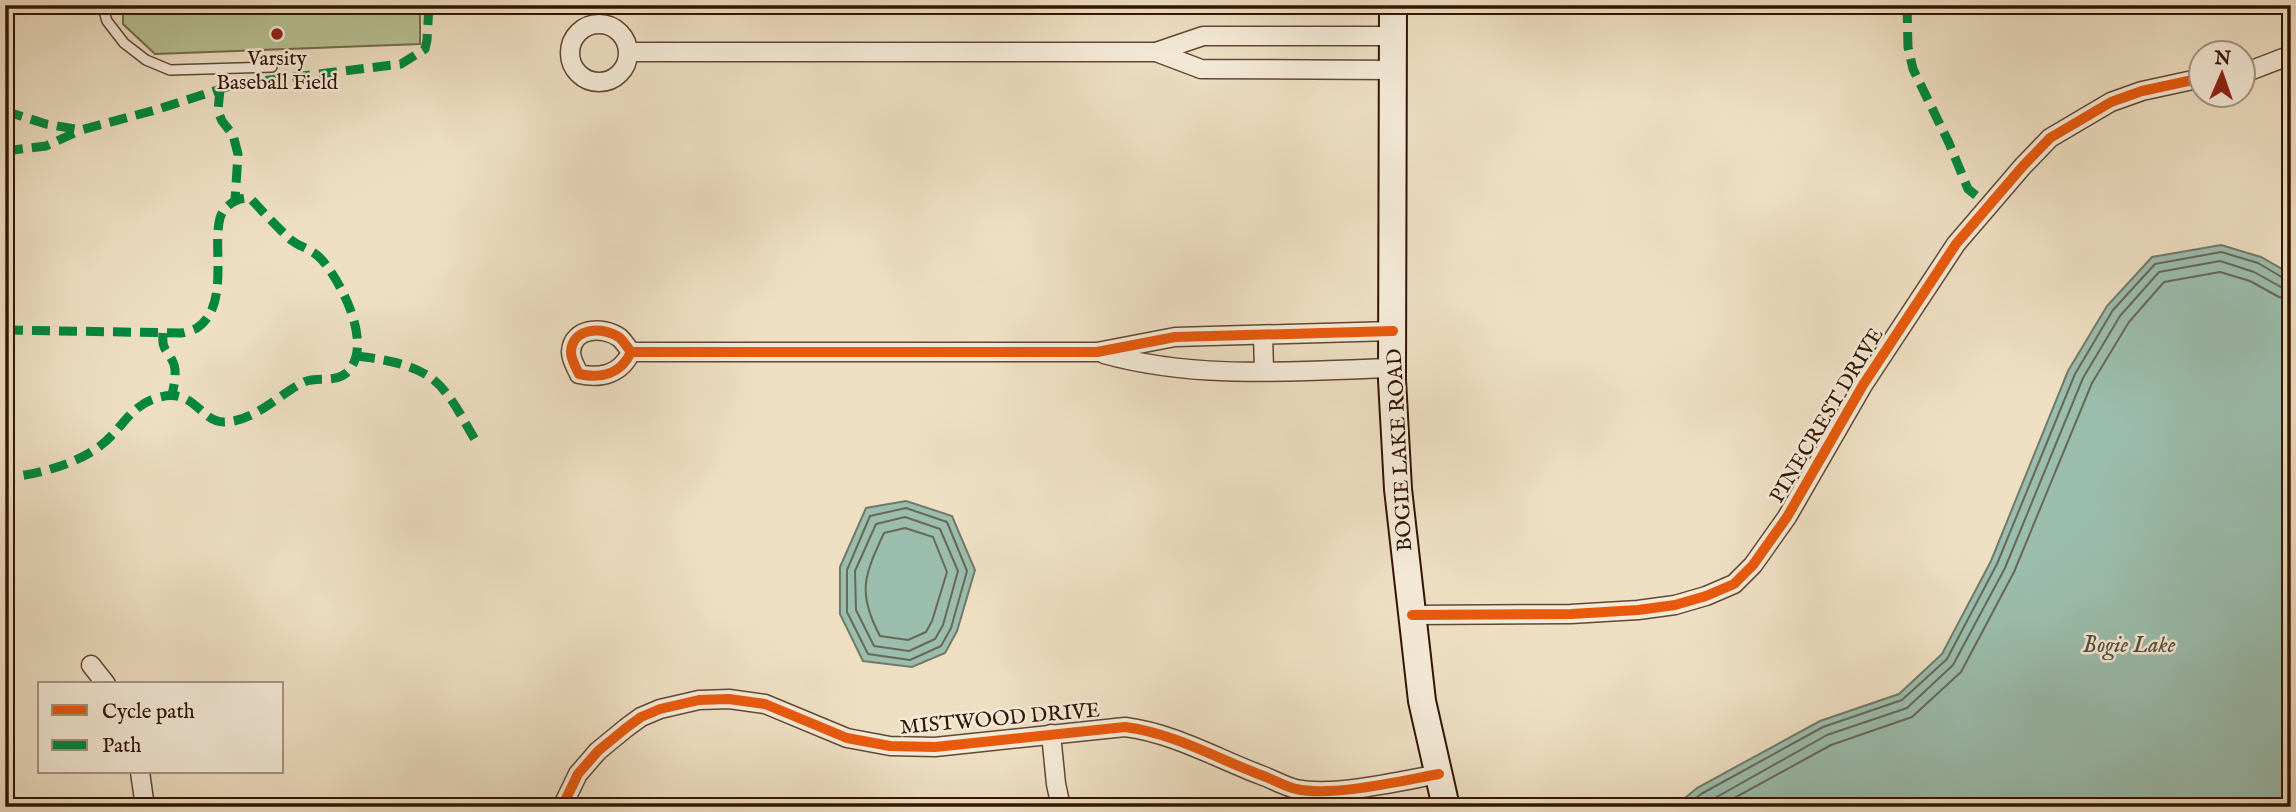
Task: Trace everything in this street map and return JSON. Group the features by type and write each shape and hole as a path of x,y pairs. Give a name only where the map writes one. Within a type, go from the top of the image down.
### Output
{"main road":[{"name":"BOGIE LAKE ROAD","path":"1393,5 1392,368 1398,489 1422,701 1446,807"}],"street":[{"path":"629,52 1156,52 1203,36 1393,36"},
{"path":"1156,52 1201,69 1394,70"},
{"path":"2258,68 2291,55"},
{"name":"PINECREST DRIVE","path":"1412,615 1571,614 1639,610 1675,605 1734,584 1753,565 1787,517 1863,385 1956,244 2023,166 2050,138 2111,102 2142,91 2188,81"},
{"path":"631,352 1097,352 1175,337 1393,331"},
{"path":"1263,336 1264,370"},
{"path":"1097,352 1171,368 1392,368"},
{"path":"91,665 104,682"},
{"name":"MISTWOOD DRIVE","path":"562,807 578,774 598,751 626,728 641,717 660,709 699,700 729,699 765,704 847,738 890,746 936,747 1125,727 1149,730 1295,789 1366,787 1439,774"},
{"path":"1051,734 1061,807"},
{"path":"140,774 145,807"}],"lane":[{"path":"102,5 107,21 124,43 146,60 170,70 272,67"}],"shaded area":[{"name":"Varsity Baseball Field","path":"123,5 420,5 420,44 155,54 123,24"}],"water":[{"name":"Bogie Lake","path":"2221,245 2261,257 2291,274 2291,807 1674,807 1697,788 1820,721 1899,694 1942,654 1991,561 2068,371 2107,306 2152,257"},
{"path":"906,501 952,516 975,570 957,631 945,653 912,667 863,661 840,614 840,567 866,508"}],"marked path":[{"path":"5,111 46,124 81,130 236,84 401,64 425,49 429,5"},
{"path":"1907,5 1908,47 1913,69 1968,189 1989,206"},
{"path":"220,89 218,111 233,135 238,154 235,200"},
{"path":"5,151 46,146 81,130"},
{"path":"5,330 182,333 197,328 207,318 217,291 220,218 232,203 250,198 291,240 315,254 330,270 353,316 357,333 354,363 345,374 304,382 246,417 236,421 217,421 182,397 160,397 141,405 100,446 78,459 42,471 5,478"},
{"path":"163,333 164,346 175,368 172,395"},
{"path":"357,356 404,365 430,377 451,399 477,443"}],"cycle path":[{"path":"1412,615 1571,614 1638,610 1675,605 1734,584 1753,565 1787,517 1863,385 1956,244 2023,166 2050,138 2111,102 2142,91 2188,81"},
{"path":"631,352 616,370 595,376 579,374 571,352 577,338 590,331 613,334 620,338 631,352 1097,352 1175,337 1393,331"},
{"path":"562,807 578,774 598,751 626,728 641,717 660,709 699,700 729,699 765,704 847,738 890,746 935,747 1125,727 1177,740 1287,786 1311,791 1367,787 1439,774"}],"place":[{"name":"Varsity Baseball Field","path":"277,34"}]}
